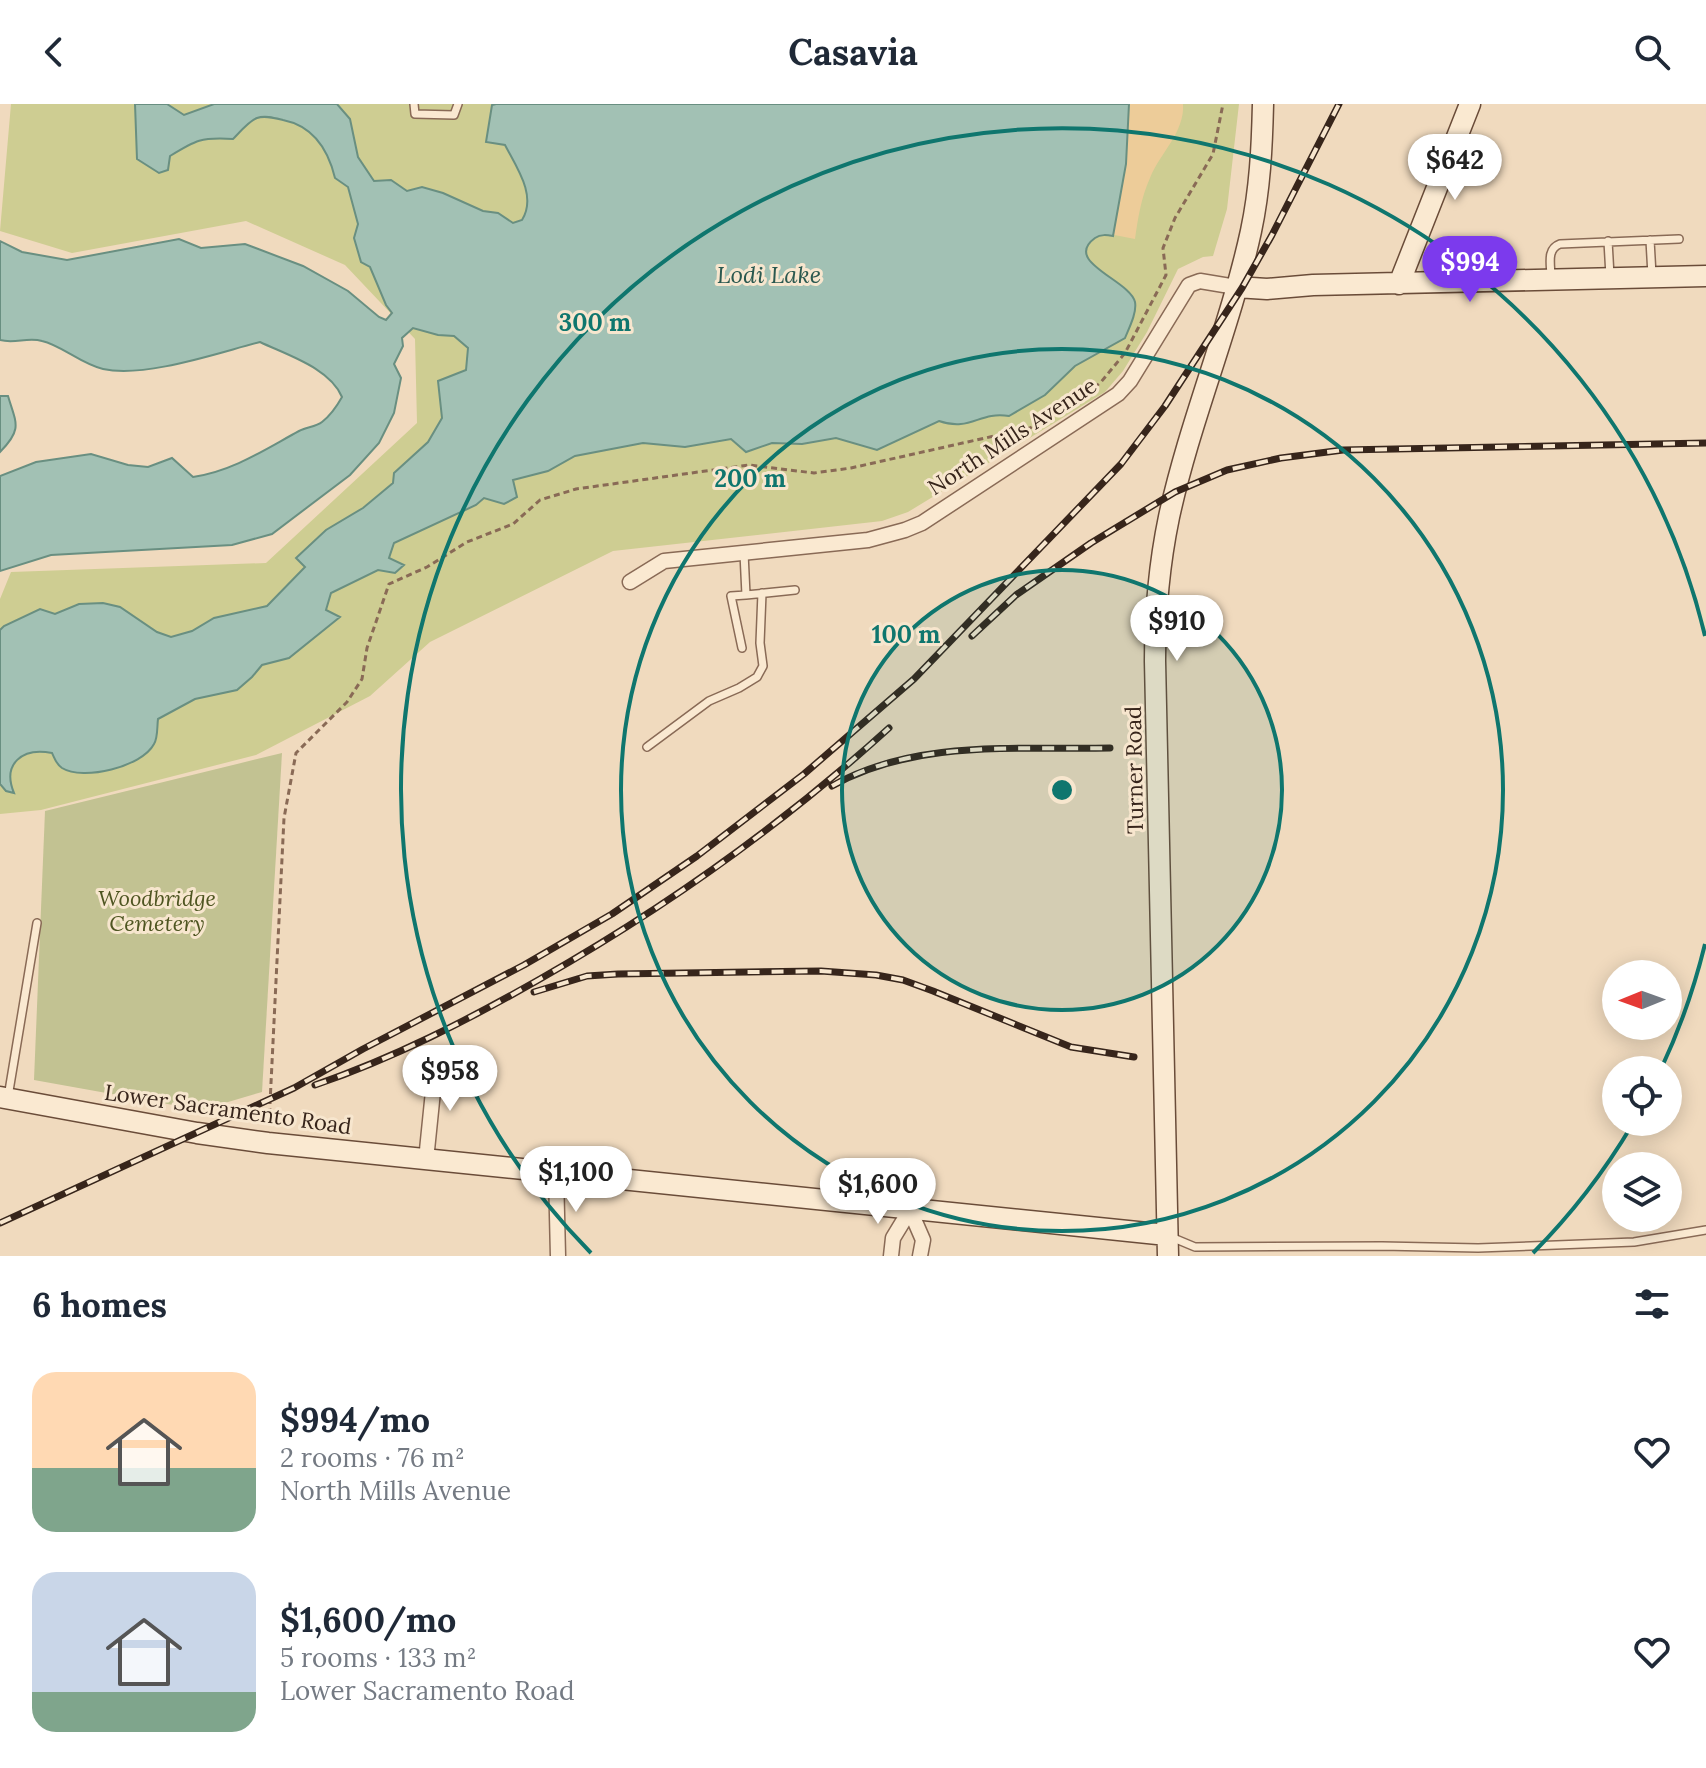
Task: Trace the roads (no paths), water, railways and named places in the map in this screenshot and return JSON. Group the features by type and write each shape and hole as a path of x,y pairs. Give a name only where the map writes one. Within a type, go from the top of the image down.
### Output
{"main road":[{"name":"Turner Road","path":"1168,1246 1156,677 1157,590 1169,517 1182,464 1236,287 1257,197 1263,104"},
{"path":"1399,284 1470,104"},
{"name":"North Mills Avenue","path":"1236,287 1267,289 1706,276"},
{"name":"Lower Sacramento Road","path":"4,1098 197,1133 910,1210 1168,1246"}],"street":[{"name":"North Mills Avenue","path":"630,582 664,561 868,540 922,523 1118,394 1136,373 1189,285 1200,281 1236,287"},
{"path":"426,1160 436,1062"},
{"path":"556,1173 558,1256"},
{"path":"891,1256 893,1238 910,1210"},
{"path":"910,1210 923,1240 920,1256"}],"lane":[{"path":"414,104 415,114 454,115 458,104"},
{"path":"1551,280 1551,252 1555,246 1566,242 1679,239"},
{"path":"1650,240 1652,277"},
{"path":"1608,241 1610,278"},
{"path":"744,553 746,595"},
{"path":"742,648 731,596 795,590"},
{"path":"647,747 709,701 757,677 763,666 760,643 762,593"},
{"path":"4,1098 37,923"},
{"path":"1168,1246 1478,1248 1634,1242 1706,1230"}],"water":[{"name":"Lodi Lake","path":"135,104 167,104 184,115 214,104 337,104 350,119 358,157 374,181 391,180 407,191 422,187 443,193 483,211 498,213 513,223 522,220 526,211 526,192 505,145 486,142 492,105 496,104 1129,104 1126,164 1113,236 1095,238 1087,247 1087,255 1092,263 1130,294 1135,302 1135,311 1125,338 1075,366 1045,395 1009,416 990,416 959,424 939,421 877,450 836,438 802,444 772,443 746,452 731,439 685,447 643,443 575,456 548,471 513,480 517,497 504,504 484,498 476,505 394,543 389,558 404,565 395,573 378,570 331,593 326,610 340,617 289,658 262,665 237,690 195,699 158,719 155,741 138,759 111,770 84,773 62,768 52,753 24,755 13,766 11,783 14,793 6,791 0,784 0,630 4,626 40,609 55,614 79,604 103,603 120,607 157,632 171,637 192,631 214,618 267,606 305,567 296,558 326,530 363,508 393,483 394,473 428,442 442,418 438,381 466,370 468,348 454,336 413,328 402,338 403,346 394,364 401,378 394,413 379,443 350,475 272,534 232,545 51,555 0,571 0,476 36,462 91,454 128,465 148,467 172,458 193,477 208,474 235,465 299,431 320,424 342,397 318,370 260,342 182,363 120,371 95,367 42,341 0,340 0,241 22,252 67,260 179,239 201,248 245,244 303,266 348,291 379,317 386,320 392,313 370,267 361,262 354,238 358,224 348,187 335,178 323,148 311,133 294,123 260,117 233,139 206,139 186,146 170,156 168,170 159,173 137,159"},
{"path":"0,396 8,396 16,426 0,452"}],"railway":[{"path":"0,1223 294,1088 524,965 612,914 697,856 804,774 914,679 1121,464 1165,406 1242,288 1339,104"},
{"path":"972,636 1016,595 1091,543 1175,492 1227,470 1281,458 1343,450 1706,443"},
{"path":"315,1085 373,1063 458,1023 586,952 677,894 765,831 889,728"},
{"path":"832,786 864,771 932,754 968,750 1110,748"},
{"path":"534,992 587,976 618,974 821,971 876,975 903,980 933,991 1071,1047 1134,1057"}],"park label":[{"name":"Woodbridge Cemetery","path":"157,910"}]}
